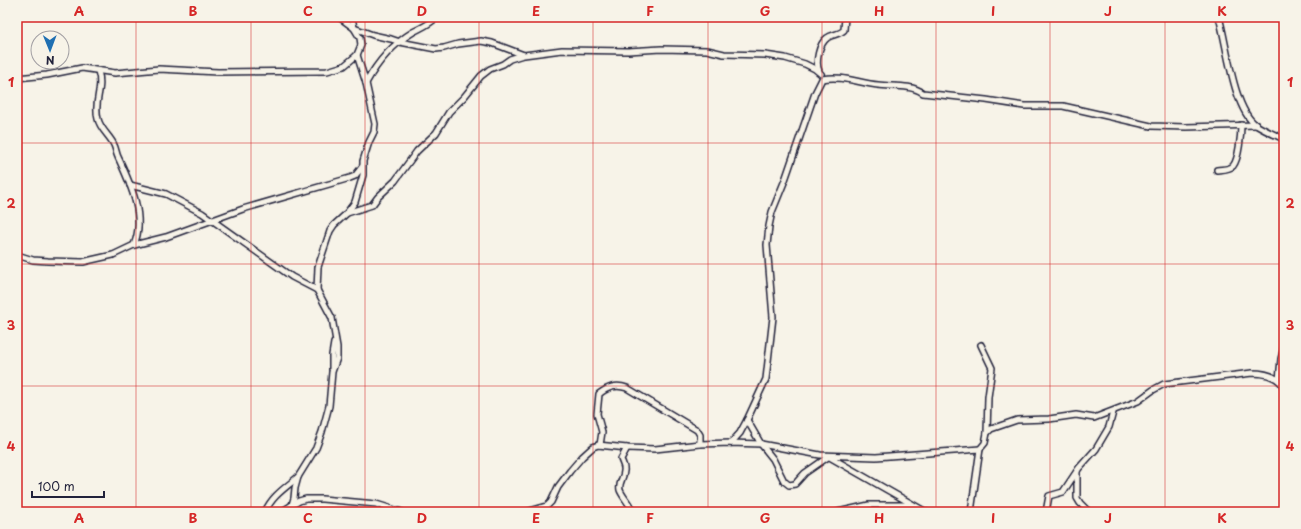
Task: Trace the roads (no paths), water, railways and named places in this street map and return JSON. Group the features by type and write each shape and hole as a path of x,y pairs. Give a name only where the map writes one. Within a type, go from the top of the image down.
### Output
{"street":[{"path":"339,17 354,28 400,42 436,49 481,41 492,43 524,55"},
{"path":"17,78 53,74 82,68 123,73 160,69 218,72 327,71 344,66 357,55 361,45 360,38 354,28 352,17"},
{"path":"366,83 375,67 390,50 414,31 432,23 436,17"},
{"path":"731,443 740,433 766,379 772,337 773,310 767,245 771,214 822,77 816,64 819,52 827,37 840,33 844,30 845,17"},
{"path":"1219,17 1240,99 1247,115 1256,124 1284,139"},
{"path":"346,214 372,205 378,197 395,181 423,145 436,133 449,112 464,98 480,76 490,69 510,60 524,55 551,50 707,50 729,54 765,55 785,58 805,64 815,69 822,77 849,79 878,85 910,87 923,92 986,100 1008,105 1063,106 1151,126 1186,127 1256,124"},
{"path":"355,176 362,168 369,142 376,124 366,83 357,55"},
{"path":"98,71 101,84 96,105 98,121 114,144 135,200 139,228 138,236 134,245"},
{"path":"1218,170 1229,169 1234,165 1238,150 1241,125"},
{"path":"290,512 298,477 316,448 322,432 329,406 332,372 338,353 332,318 317,290 318,267 325,244 334,225 346,214 355,202 363,175 363,161"},
{"path":"17,255 48,262 83,262 113,255 134,245 166,237 243,209 355,176 360,177 363,175"},
{"path":"130,185 166,194 213,220 292,277 317,290"},
{"path":"971,512 980,449 985,443 988,433 988,397 992,368 981,345"},
{"path":"1279,380 1284,347"},
{"path":"988,433 991,429 1017,420 1049,419 1076,415 1094,418 1113,412 1138,401 1164,384 1260,373 1272,376 1279,380 1284,387"},
{"path":"600,445 602,432 597,414 599,394 608,388 617,386 627,388 697,430 700,435 700,444"},
{"path":"1046,512 1049,496 1063,492 1077,471 1096,449 1108,427 1113,412"},
{"path":"747,420 761,444 773,460 784,481 788,485 795,484 805,473 828,456"},
{"path":"526,512 550,504 558,487 582,457 593,447 600,445 655,449 700,444 731,443 761,444 828,456 913,506 926,512"},
{"path":"627,448 620,459 624,466 620,489 633,512"},
{"path":"820,454 876,457 980,449"},
{"path":"1077,471 1077,498 1089,512"},
{"path":"265,512 279,491 298,477"},
{"path":"281,512 306,499 376,504 402,512"},
{"path":"838,512 869,505 913,506"}]}
